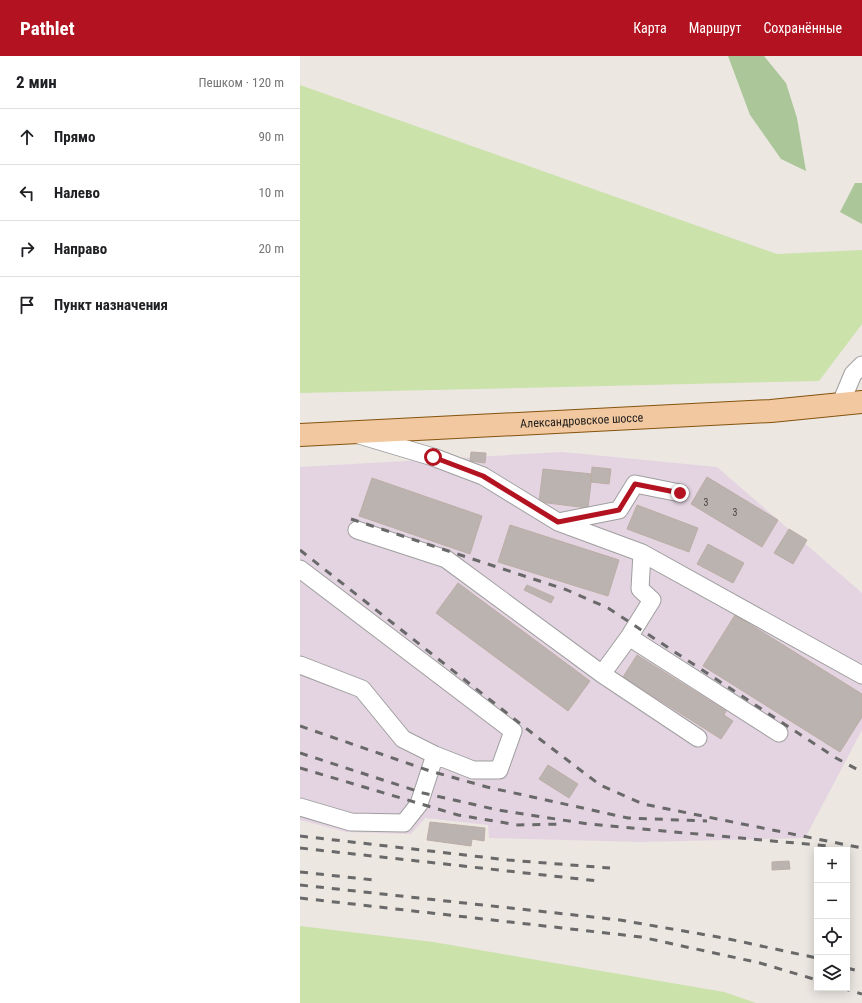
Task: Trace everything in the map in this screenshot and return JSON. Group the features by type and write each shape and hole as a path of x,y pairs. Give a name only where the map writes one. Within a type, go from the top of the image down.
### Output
{"main road":[{"name":"Александровское шоссе","path":"300,435 771,411 862,402"}],"lane":[{"path":"840,405 853,374 862,365"},
{"path":"349,432 433,457 483,476 558,522 642,553 862,675"},
{"path":"558,522 619,510 635,484 680,493"},
{"path":"357,530 446,559 602,674 698,738"},
{"path":"602,674 629,637 652,600 640,589 642,553"},
{"path":"300,569 513,731 499,770 474,770 435,755 403,739 362,689 300,665"},
{"path":"629,637 779,733"},
{"path":"300,807 351,822 404,823 419,804 435,755"}],"shaded area":[{"path":"562,452 717,467 862,593 862,730 805,838 642,842 489,838 488,825 425,818 411,834 346,832 300,820 300,467"}],"green space":[{"path":"728,56 764,56 786,83 797,118 806,171 781,159 750,115"},
{"path":"300,85 777,254 862,250 862,324 819,381 300,393"},
{"path":"855,183 862,183 862,224 840,212"},
{"path":"300,926 433,942 724,992 756,1003 300,1003"}],"building":[{"path":"471,452 486,453 485,463 470,461"},
{"path":"592,467 611,469 609,484 591,482"},
{"path":"543,469 592,474 588,508 539,502"},
{"path":"707,477 778,520 762,547 691,504"},
{"path":"372,478 482,516 470,554 359,516"},
{"path":"637,505 698,528 689,552 627,529"},
{"path":"510,525 619,560 608,596 498,562"},
{"path":"789,529 807,540 793,564 774,553"},
{"path":"708,544 744,563 733,583 697,564"},
{"path":"458,583 590,681 568,711 436,613"},
{"path":"527,585 554,597 551,603 524,590"},
{"path":"735,615 862,694 862,717 840,752 703,666"},
{"path":"637,655 726,711 724,715 733,721 721,739 623,677"},
{"path":"548,765 578,784 569,798 539,779"},
{"path":"430,822 485,828 484,841 472,839 471,846 427,840"},
{"path":"789,861 790,869 772,870 772,862"}],"railway":[{"path":"351,519 567,590 608,608 836,758 862,772"},
{"path":"300,550 600,785 643,804 862,848"},
{"path":"300,726 430,771 487,787 628,818 707,821"},
{"path":"300,753 423,793 498,810 588,824 828,846"},
{"path":"300,768 458,815 518,825 562,824"},
{"path":"300,836 508,860 610,868"},
{"path":"300,848 598,881"},
{"path":"300,872 374,880"},
{"path":"300,885 620,920 724,938 814,957"},
{"path":"300,898 641,937 760,963 814,979"},
{"path":"850,969 862,972"},
{"path":"850,990 862,994"}],"route":[{"path":"433,457 483,476 558,522 619,510 635,484 680,493"}]}
